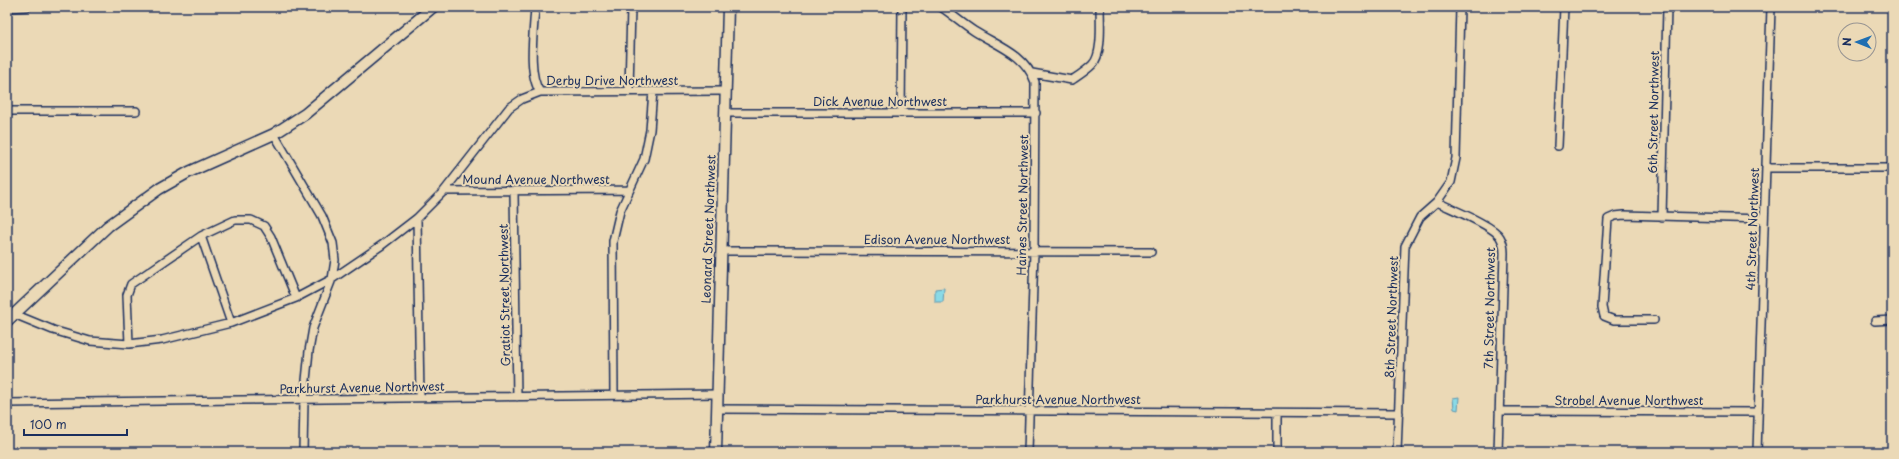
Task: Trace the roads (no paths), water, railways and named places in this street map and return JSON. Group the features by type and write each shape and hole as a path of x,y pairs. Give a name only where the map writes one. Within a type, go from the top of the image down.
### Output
{"main road":[{"path":"10,317 108,226 159,189 189,172 274,134 306,114 433,7"},
{"name":"Leonard Street Northwest","path":"716,452 728,7"}],"street":[{"path":"7,8 26,7"},
{"path":"535,7 533,70 536,86 540,92"},
{"path":"629,90 631,7"},
{"path":"901,113 902,7"},
{"name":"Haines Street Northwest","path":"941,7 973,30 1020,58 1032,73 1036,88 1034,251 1028,452"},
{"path":"1032,73 1072,80 1093,65 1097,59 1099,51 1100,7"},
{"name":"8th Street Northwest","path":"1397,452 1406,246 1420,217 1437,202 1451,182 1456,158 1460,7"},
{"path":"1558,146 1564,7"},
{"name":"6th Street Northwest","path":"1662,217 1667,7"},
{"name":"4th Street Northwest","path":"1757,452 1771,7"},
{"name":"Derby Drive Northwest","path":"10,317 82,339 129,344 168,338 231,323 296,298 332,279 382,245 417,218 444,191 509,108 522,99 540,92 629,90 726,91"},
{"path":"614,394 612,241 620,211 644,159 650,130 653,91"},
{"path":"7,111 136,111"},
{"name":"Dick Avenue Northwest","path":"725,113 1036,113"},
{"path":"274,134 322,216 334,249 332,279 313,328 309,351 304,400 303,452"},
{"path":"1766,168 1892,168"},
{"name":"Mound Avenue Northwest","path":"444,191 514,192 629,190"},
{"name":"Gratiot Street Northwest","path":"514,192 517,397"},
{"name":"7th Street Northwest","path":"1437,202 1493,229 1500,237 1503,244 1504,253 1498,452"},
{"path":"1654,320 1614,320 1604,316 1602,307 1608,219 1615,216 1764,219"},
{"path":"417,218 420,397"},
{"path":"129,344 127,295 131,284 201,236 235,220 251,220 264,226 271,237 296,298"},
{"path":"201,236 231,323"},
{"name":"Edison Avenue Northwest","path":"722,251 1151,252"},
{"path":"1875,321 1892,320"},
{"name":"Parkhurst Avenue Northwest","path":"7,403 517,397 614,394 718,394"},
{"name":"Parkhurst Avenue Northwest","path":"718,409 1277,413 1399,412"},
{"name":"Strobel Avenue Northwest","path":"1499,411 1758,412"},
{"path":"1277,413 1277,452"}],"water":[{"path":"944,288 943,302 935,302 935,289"},
{"path":"1459,397 1458,410 1454,409 1453,398"}]}
